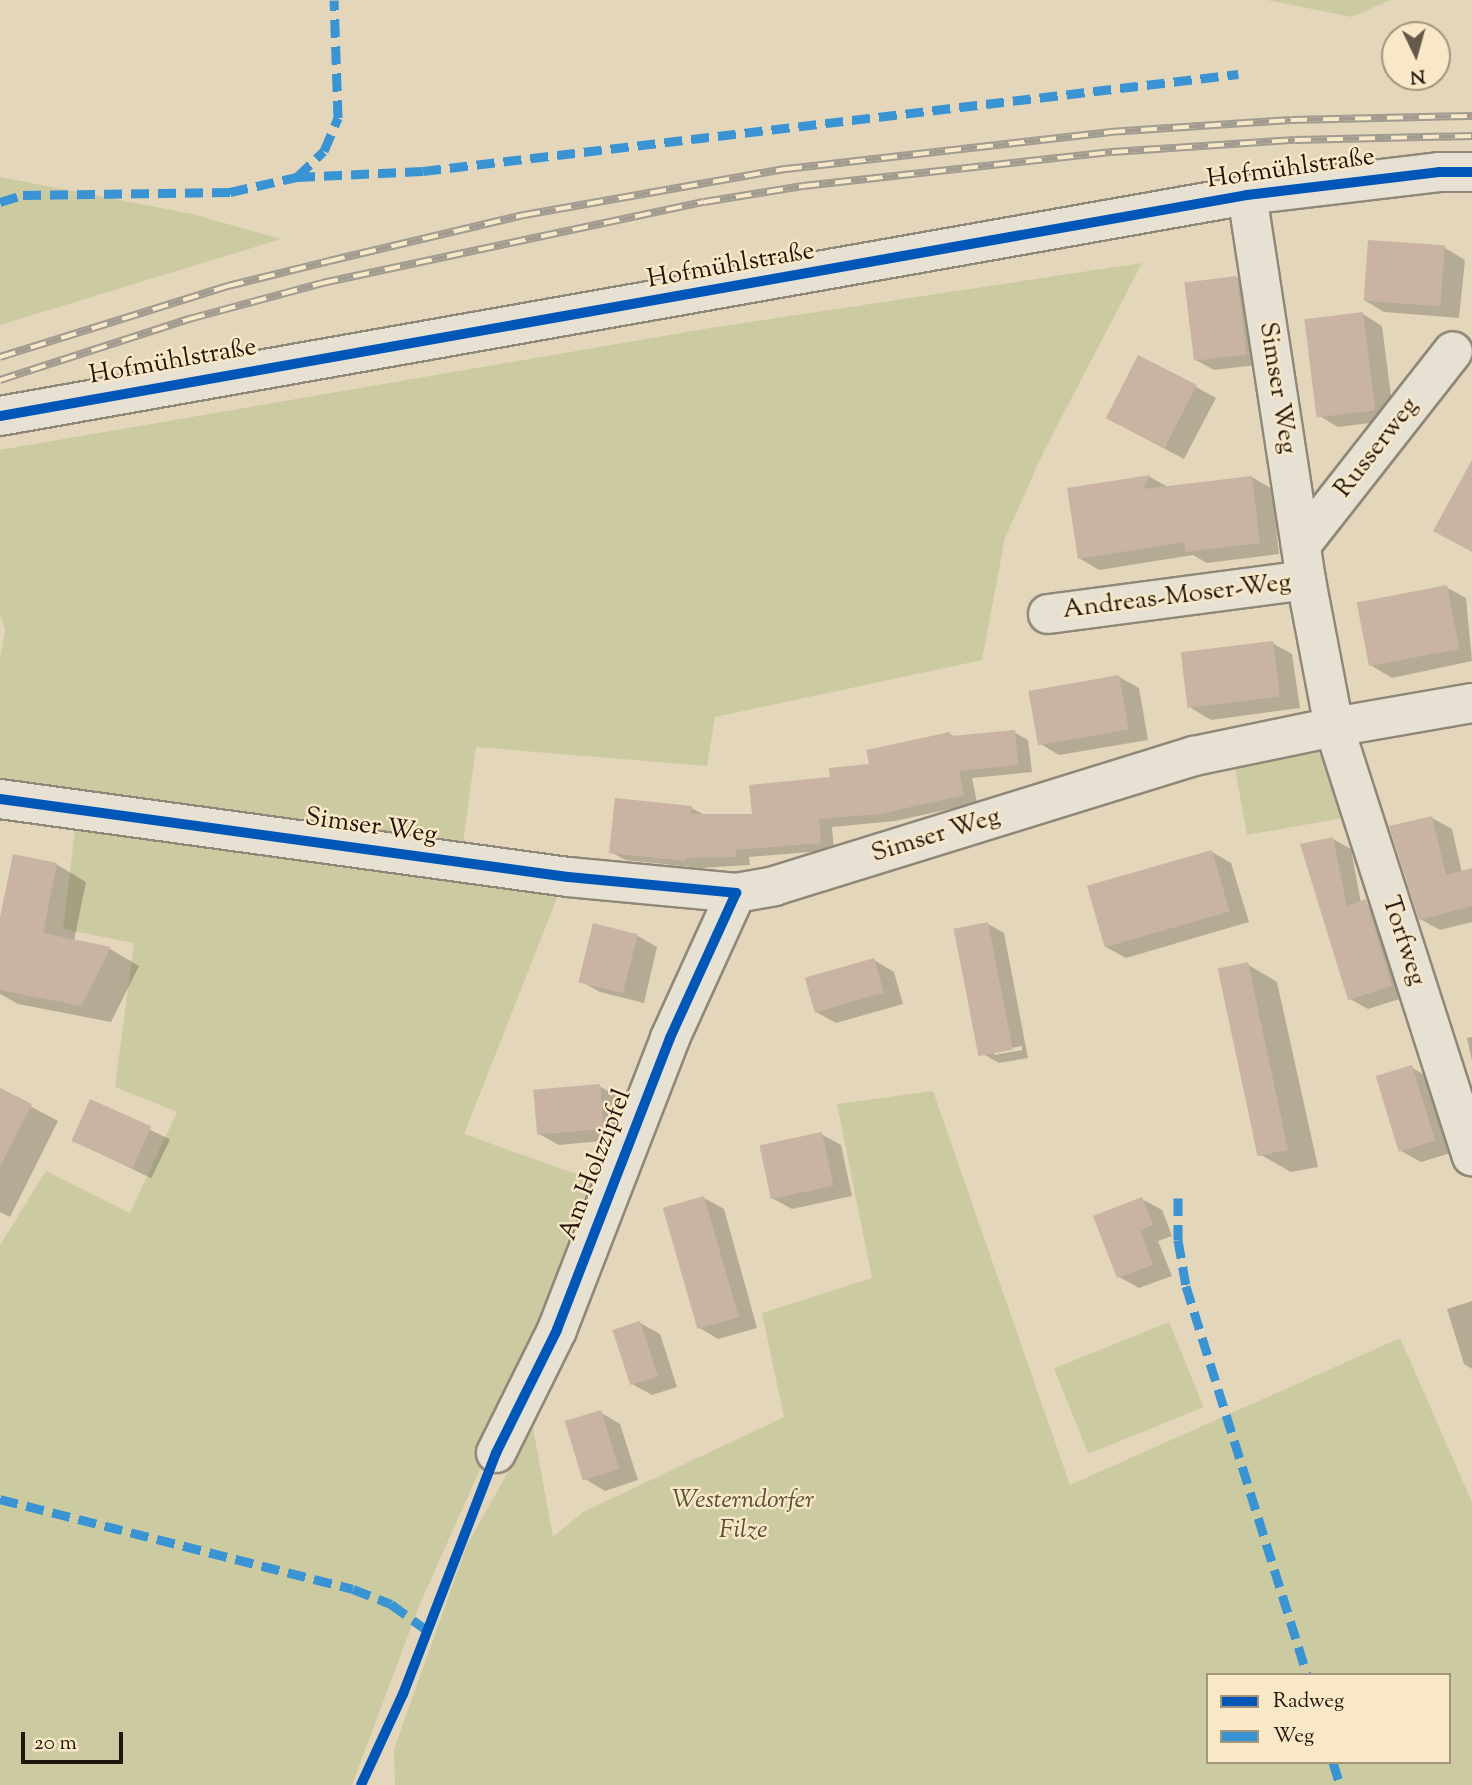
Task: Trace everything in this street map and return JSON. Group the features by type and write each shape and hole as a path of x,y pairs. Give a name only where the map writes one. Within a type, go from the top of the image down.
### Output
{"street":[{"name":"Hofmühlstraße","path":"0,416 1247,195 1439,172 1472,172"},
{"name":"Simser Weg","path":"0,799 568,877 736,893 774,886 1194,756 1334,727 1304,563 1247,195"},
{"name":"Russerweg","path":"1304,563 1452,351"},
{"name":"Andreas-Moser-Weg","path":"1048,614 1304,563"},
{"path":"1334,727 1472,703"},
{"name":"Torfweg","path":"1334,727 1472,1156"},
{"name":"Am Holzzipfel","path":"496,1452 557,1331 670,1038 736,893"}],"green space":[{"path":"1267,0 1390,0 1352,17"},
{"path":"0,177 192,214 281,239 0,325"},
{"path":"1142,263 1043,453 1005,538 982,660 715,717 707,766 476,747 462,852 0,784 0,660 5,629 0,614 0,450 710,328"},
{"path":"1323,749 1348,817 1247,835 1234,763"},
{"path":"76,822 561,888 464,1134 607,1185 419,1606 352,1785 0,1785 0,1245 46,1171 130,1213 177,1112 115,1087 134,943 63,929"},
{"name":"Westerndorfer Filze","path":"933,1091 1070,1485 1400,1338 1472,1502 1472,1785 395,1785 394,1749 467,1545 533,1428 553,1537 583,1512 784,1417 762,1313 872,1278 837,1104"},
{"path":"1169,1322 1203,1407 1088,1454 1054,1368"}],"building":[{"path":"1368,240 1445,245 1441,306 1364,301"},
{"path":"1237,276 1247,354 1194,361 1184,282"},
{"path":"1363,312 1375,410 1317,417 1304,319"},
{"path":"1138,355 1197,385 1165,448 1106,418"},
{"path":"1472,460 1472,552 1433,531"},
{"path":"1150,475 1143,489 1252,476 1260,543 1185,552 1184,542 1078,559 1067,488"},
{"path":"1447,585 1459,649 1369,666 1357,603"},
{"path":"1273,641 1280,697 1188,708 1181,652"},
{"path":"1119,675 1129,729 1038,745 1028,691"},
{"path":"1015,730 1018,765 959,771 964,795 880,814 819,819 821,843 736,850 736,857 687,858 686,861 609,853 615,798 692,806 691,814 752,814 749,785 830,777 829,768 869,764 866,750 950,732 951,736"},
{"path":"1432,816 1446,875 1472,868 1472,906 1419,920 1389,826"},
{"path":"1333,837 1347,906 1366,899 1392,986 1348,1000 1300,844"},
{"path":"1212,850 1230,912 1105,947 1087,886"},
{"path":"13,854 57,863 43,933 111,947 81,1006 0,990 0,917"},
{"path":"988,922 1013,1050 978,1056 954,929"},
{"path":"593,923 638,934 623,993 578,982"},
{"path":"874,958 884,993 815,1012 805,978"},
{"path":"1248,962 1288,1150 1258,1156 1218,968"},
{"path":"1412,1065 1435,1141 1399,1152 1376,1076"},
{"path":"600,1084 604,1129 537,1135 533,1090"},
{"path":"0,1088 32,1104 0,1167"},
{"path":"90,1099 151,1126 132,1168 71,1141"},
{"path":"822,1132 833,1186 771,1199 759,1145"},
{"path":"704,1196 739,1317 697,1329 663,1208"},
{"path":"1142,1197 1153,1225 1140,1230 1153,1265 1117,1278 1093,1216"},
{"path":"640,1321 658,1376 630,1385 612,1330"},
{"path":"601,1410 619,1469 583,1480 565,1421"}],"railway":[{"path":"0,357 228,286 329,261 524,215 786,169 1109,132 1291,120 1472,116"},
{"path":"0,380 189,319 322,283 704,202 803,186 1112,152 1295,140 1472,136"}],"marked path":[{"path":"0,202 23,195 230,192 297,177 324,151 338,118 334,0"},
{"path":"297,177 423,171 1238,74"},
{"path":"1178,1198 1178,1240 1186,1286 1306,1673"},
{"path":"0,1499 353,1589 391,1604 428,1631"},
{"path":"1334,1764 1340,1785"}],"cycle path":[{"path":"0,416 1247,195 1439,172 1472,172"},
{"path":"0,799 568,877 736,893 670,1038 557,1330 496,1453 403,1694 361,1785"}]}
